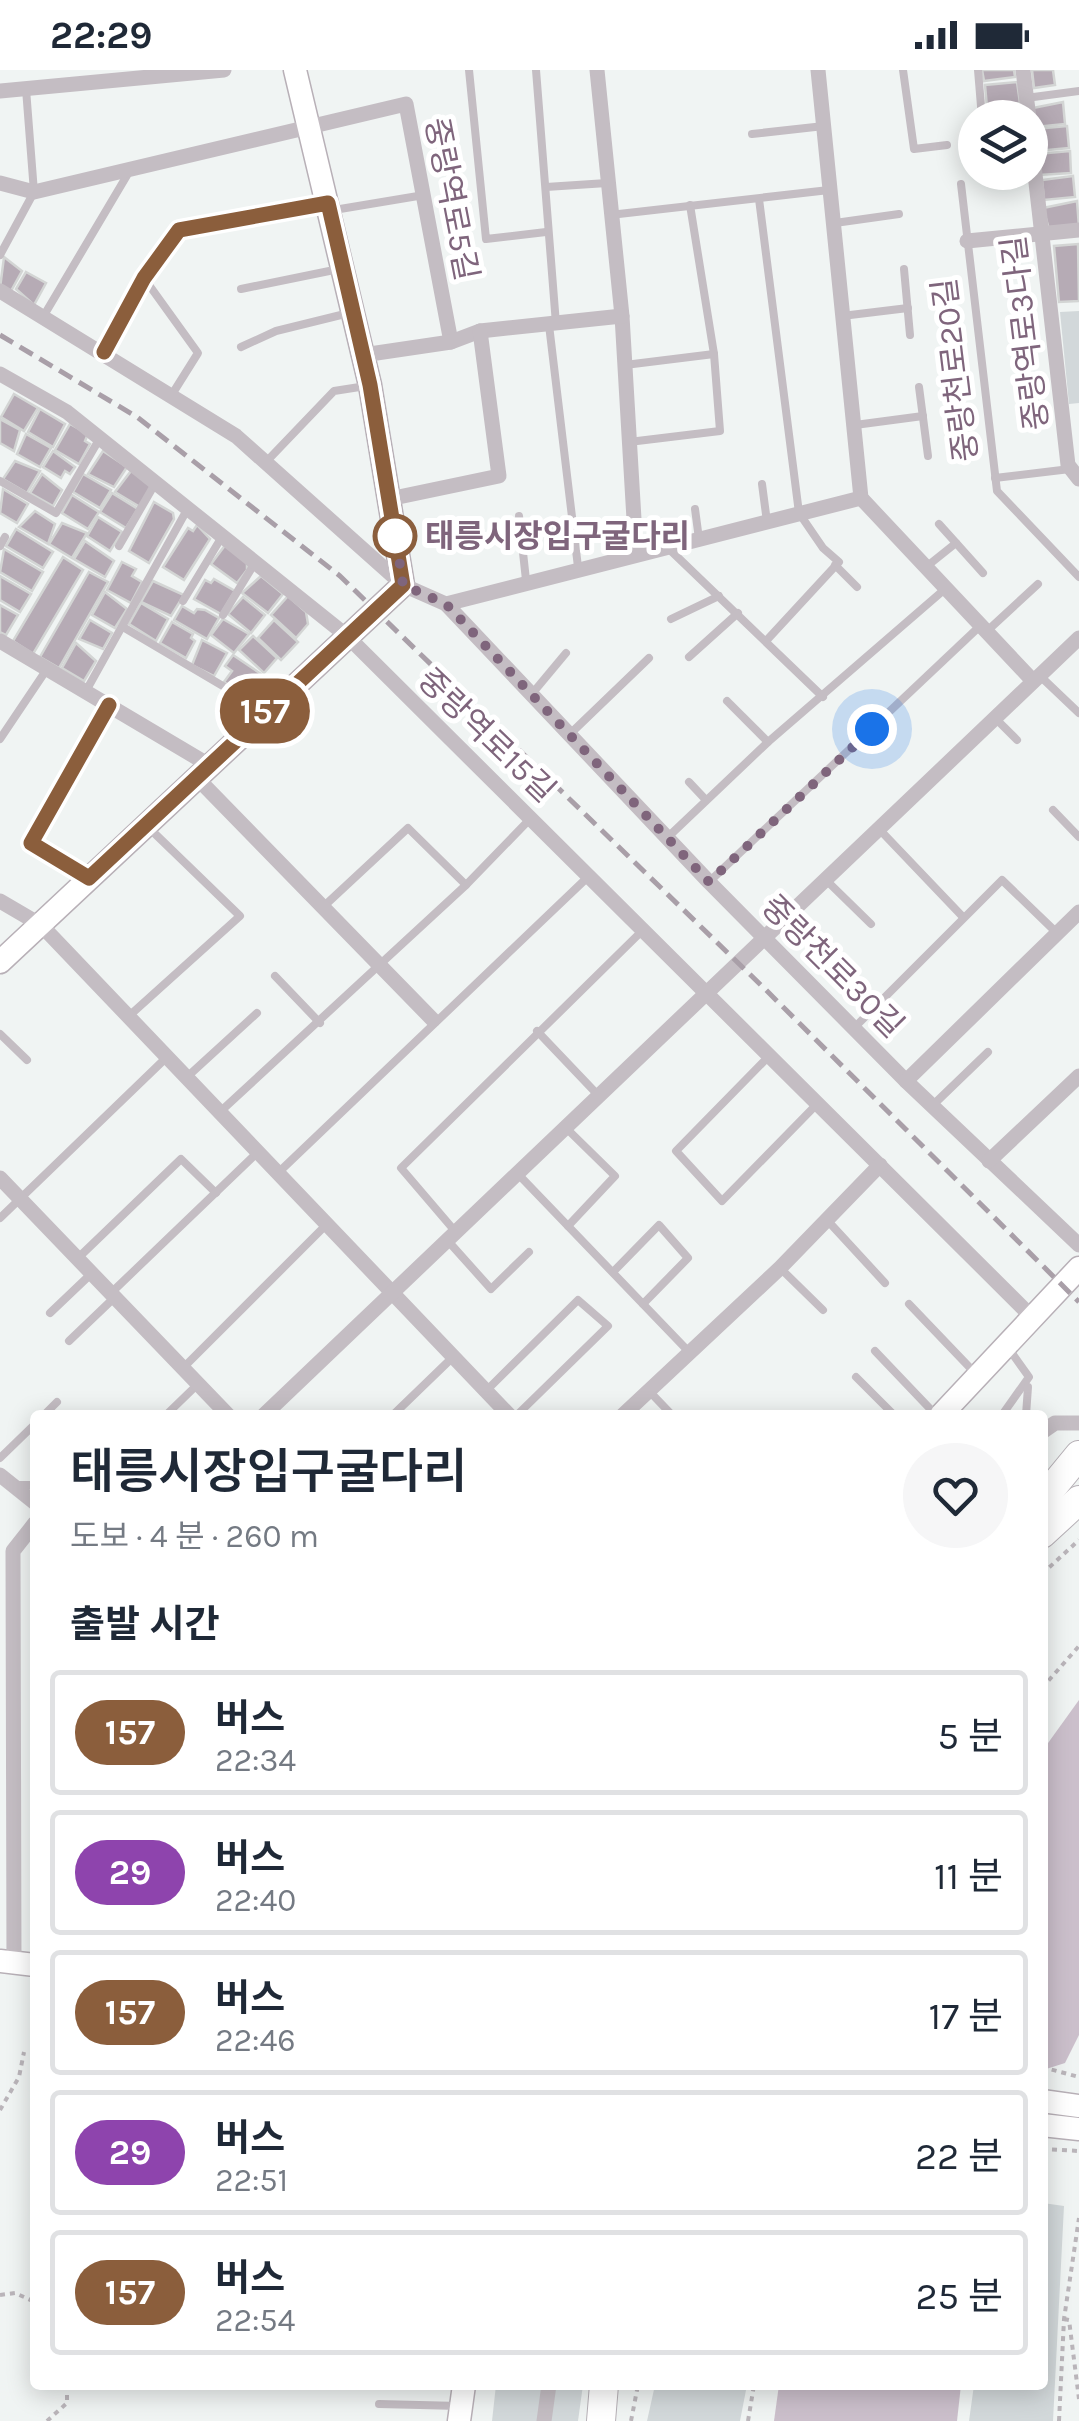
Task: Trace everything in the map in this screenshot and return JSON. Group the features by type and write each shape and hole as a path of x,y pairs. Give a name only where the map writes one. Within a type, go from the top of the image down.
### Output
{"highway":[{"path":"1048,1493 1079,1455"},
{"path":"1048,1528 1079,1500"},
{"path":"601,2421 604,2390"}],"street":[{"path":"0,91 224,70"},
{"path":"0,962 403,585 370,385 295,70"},
{"path":"597,70 622,316 636,553"},
{"path":"818,70 860,498 983,629 1036,678"},
{"path":"1023,70 1026,98"},
{"name":"중랑역로5길","path":"310,124 406,104 451,342"},
{"path":"0,182 34,192 129,172 148,162 310,124"},
{"name":"중랑역로3다길","path":"1036,190 1076,472"},
{"path":"968,241 1079,230"},
{"name":"중랑천로30길","path":"0,292 236,436 403,585 446,604 709,882 766,935 906,1081 1079,1245"},
{"path":"363,355 451,342 480,332 622,316"},
{"path":"390,499 499,476 480,332"},
{"name":"중랑역로15길","path":"0,374 67,412 347,636 1032,1317"},
{"path":"446,604 526,580 860,498"},
{"path":"269,1410 392,1288 1079,638"},
{"path":"0,641 109,705 203,771 322,908 433,1020"},
{"path":"0,901 40,925 506,1410"},
{"path":"906,1081 1079,912"},
{"path":"988,1161 1079,1076"},
{"path":"628,1410 780,1268 880,1165"},
{"path":"0,1178 223,1410"},
{"path":"943,1410 1079,1268"},
{"path":"1048,1427 1055,1422 1079,1423"},
{"path":"6,1480 30,1500"},
{"path":"16,1963 6,1770 12,1551 30,1529"},
{"path":"1048,2102 1079,2106"},
{"path":"1048,2125 1079,2129"},
{"path":"544,2421 548,2390"}],"lane":[{"path":"469,70 486,240 546,232"},
{"path":"536,70 552,324 578,567"},
{"path":"903,70 914,150 948,145"},
{"path":"978,70 980,100"},
{"path":"0,254 34,192 26,89"},
{"path":"1026,98 1079,91"},
{"path":"752,134 824,126"},
{"path":"43,316 129,172"},
{"path":"546,186 606,183"},
{"path":"610,215 830,190"},
{"name":"중랑천로20길","path":"961,190 997,491 1079,578"},
{"path":"104,352 144,278 179,230 425,195"},
{"path":"759,198 799,513 823,548 839,562 766,641"},
{"path":"628,442 720,431 714,354 690,205"},
{"path":"835,224 899,214"},
{"path":"241,289 343,268"},
{"path":"904,269 910,335"},
{"path":"144,278 198,353 171,396"},
{"path":"842,316 908,308"},
{"path":"240,347 276,330 353,312"},
{"path":"624,365 714,354"},
{"path":"266,462 334,391 370,385"},
{"path":"919,386 928,456"},
{"path":"855,425 923,416"},
{"path":"0,481 55,513 100,438"},
{"name":"중랑역로3다길","path":"995,478 1076,472"},
{"path":"119,546 156,482"},
{"path":"762,484 767,522"},
{"path":"86,692 188,508"},
{"path":"695,508 699,540"},
{"path":"519,516 526,580"},
{"path":"939,524 983,572"},
{"path":"182,601 223,535"},
{"path":"0,546 5,536"},
{"path":"926,567 956,543"},
{"path":"666,547 823,697"},
{"path":"224,615 256,561"},
{"path":"835,565 857,587"},
{"path":"709,882 983,629 1038,584"},
{"path":"668,837 768,742 946,588"},
{"path":"671,620 719,596"},
{"path":"690,657 738,614"},
{"path":"124,627 266,711"},
{"path":"531,695 566,653"},
{"path":"570,734 649,658"},
{"path":"0,739 48,669"},
{"path":"1036,678 1079,713"},
{"path":"727,701 768,742"},
{"path":"89,878 31,843 109,705"},
{"path":"996,718 1017,740"},
{"path":"0,720 10,725"},
{"path":"689,782 705,800"},
{"path":"1053,810 1079,837"},
{"path":"221,1111 381,966 532,817"},
{"path":"129,1016 240,916 146,825"},
{"path":"322,908 408,828 466,885"},
{"path":"879,828 962,916"},
{"path":"278,1172 433,1020 590,875"},
{"path":"825,879 871,924"},
{"path":"856,1026 1002,880 1058,934"},
{"path":"528,1252 490,1289 402,1168 644,929"},
{"path":"275,976 320,1023"},
{"path":"187,1077 257,1012"},
{"path":"537,1031 597,1094"},
{"path":"0,1034 27,1060"},
{"path":"932,1106 988,1052"},
{"path":"770,1055 676,1151 722,1201 818,1103"},
{"path":"0,1218 168,1056"},
{"path":"564,1126 615,1176 568,1226"},
{"path":"69,1341 259,1151"},
{"path":"78,1258 181,1159 216,1193"},
{"path":"515,1172 691,1354"},
{"path":"827,1220 885,1283"},
{"path":"183,1368 328,1222"},
{"path":"613,1272 659,1225 688,1258 643,1304"},
{"path":"780,1268 823,1310"},
{"path":"50,1312 92,1273"},
{"path":"488,1389 578,1300 608,1326 516,1410"},
{"path":"910,1304 978,1376"},
{"path":"1006,1345 1027,1371 1026,1410"},
{"path":"875,1351 933,1410"},
{"path":"398,1410 452,1357"},
{"path":"856,1377 889,1410"},
{"path":"1006,1410 1028,1382"},
{"path":"171,1410 198,1384"},
{"path":"649,1391 667,1410"},
{"path":"49,1410 57,1402"},
{"path":"0,1458 30,1429"},
{"path":"380,2404 461,2404"}],"path":[{"path":"1048,1568 1079,1540"},
{"path":"1048,1681 1079,1646"},
{"path":"0,2110 19,2077 24,2052"},
{"path":"1048,2069 1079,2077"},
{"path":"1048,2149 1079,2151"},
{"path":"1059,2421 1064,2319 1079,2218"},
{"path":"0,2294 15,2293 30,2300"},
{"path":"1064,2319 1069,2320 1079,2399"},
{"path":"47,2421 68,2403 67,2390"},
{"path":"631,2421 637,2390"},
{"path":"748,2421 753,2390"}],"shaded area":[{"path":"1079,311 1079,403 1069,404 1060,312"},
{"path":"1079,1700 1079,2035 1065,2063 1048,2068 1048,1743"},
{"path":"1048,2204 1064,2206 1053,2421 969,2421 973,2390 1048,2390"},
{"path":"495,2390 582,2390 578,2421 492,2421"},
{"path":"654,2390 746,2390 740,2421 647,2421"},
{"path":"778,2390 960,2390 957,2421 774,2421"}],"building":[{"path":"982,70 1014,70 1015,77 984,81"},
{"path":"1032,70 1053,70 1055,85 1034,88"},
{"path":"1017,82 1020,100 986,100 985,85"},
{"path":"1063,102 1065,124 1048,126 1048,105"},
{"path":"1067,126 1069,148 1048,150 1048,128"},
{"path":"1070,151 1071,173 1048,174 1048,153"},
{"path":"1073,176 1075,197 1044,200 1048,179"},
{"path":"1077,201 1079,227 1049,229 1043,208"},
{"path":"1078,244 1079,301 1059,302 1054,246"},
{"path":"4,257 22,271 11,291 0,288"},
{"path":"26,272 46,283 34,305 16,289"},
{"path":"14,394 38,408 24,431 1,417"},
{"path":"40,409 65,424 53,447 28,432"},
{"path":"0,419 20,430 14,451 0,443"},
{"path":"70,424 88,434 85,441 90,444 79,464 55,450"},
{"path":"26,434 51,448 40,467 17,454"},
{"path":"53,451 75,467 70,474 65,471 61,478 43,467"},
{"path":"103,451 127,467 114,487 88,474"},
{"path":"15,461 40,471 27,493 3,479"},
{"path":"131,471 154,485 140,507 115,492"},
{"path":"42,474 62,490 53,506 30,493"},
{"path":"83,474 111,490 100,508 73,492"},
{"path":"3,489 28,504 17,523 0,513"},
{"path":"112,493 138,509 126,528 100,512"},
{"path":"72,495 99,512 88,529 62,513"},
{"path":"154,502 173,513 174,519 149,563 129,551"},
{"path":"35,511 55,524 48,544 19,527"},
{"path":"98,517 122,532 110,551 87,536"},
{"path":"62,523 87,533 72,558 49,544"},
{"path":"197,525 210,539 184,580 163,567 188,528 193,531"},
{"path":"16,529 53,552 43,568 6,546"},
{"path":"85,541 114,561 105,577 74,559"},
{"path":"226,544 247,559 247,570 237,583 211,564"},
{"path":"4,549 43,572 32,591 0,572"},
{"path":"63,557 83,570 33,654 13,641"},
{"path":"122,562 136,569 132,576 142,582 131,603 107,590"},
{"path":"89,572 108,582 59,668 40,657"},
{"path":"0,576 31,594 20,612 0,600"},
{"path":"261,576 283,594 268,613 242,593"},
{"path":"214,579 235,591 221,614 194,599 205,580 211,583"},
{"path":"153,581 184,595 171,616 141,602"},
{"path":"105,592 127,609 115,628 92,615"},
{"path":"288,596 306,612 308,624 296,638 271,615"},
{"path":"243,597 265,615 251,633 228,614"},
{"path":"141,603 168,619 156,641 129,624"},
{"path":"0,605 18,615 6,635 0,632"},
{"path":"182,606 194,613 197,609 205,610 219,618 207,639 174,620"},
{"path":"223,619 249,634 234,653 211,635"},
{"path":"90,620 112,633 103,649 79,639"},
{"path":"274,620 298,642 281,660 258,638"},
{"path":"172,622 193,634 191,638 195,641 186,658 160,643"},
{"path":"253,636 277,658 264,673 239,650"},
{"path":"202,640 227,653 214,676 192,665"},
{"path":"76,643 96,661 84,681 62,668"},
{"path":"233,655 261,674 250,689 245,686 240,693 224,682 232,671 225,666"}],"railway":[{"path":"0,335 137,417 340,576 766,990 1079,1302"}],"bus line":[{"name":"157","path":"104,352 144,278 179,230 328,203 370,385 403,585 89,878 31,843 109,705"}],"place":[{"name":"태릉시장입구굴다리","path":"395,536"}],"route":[{"path":"395,536 395,532 403,585 446,604 709,882 872,729"}]}
